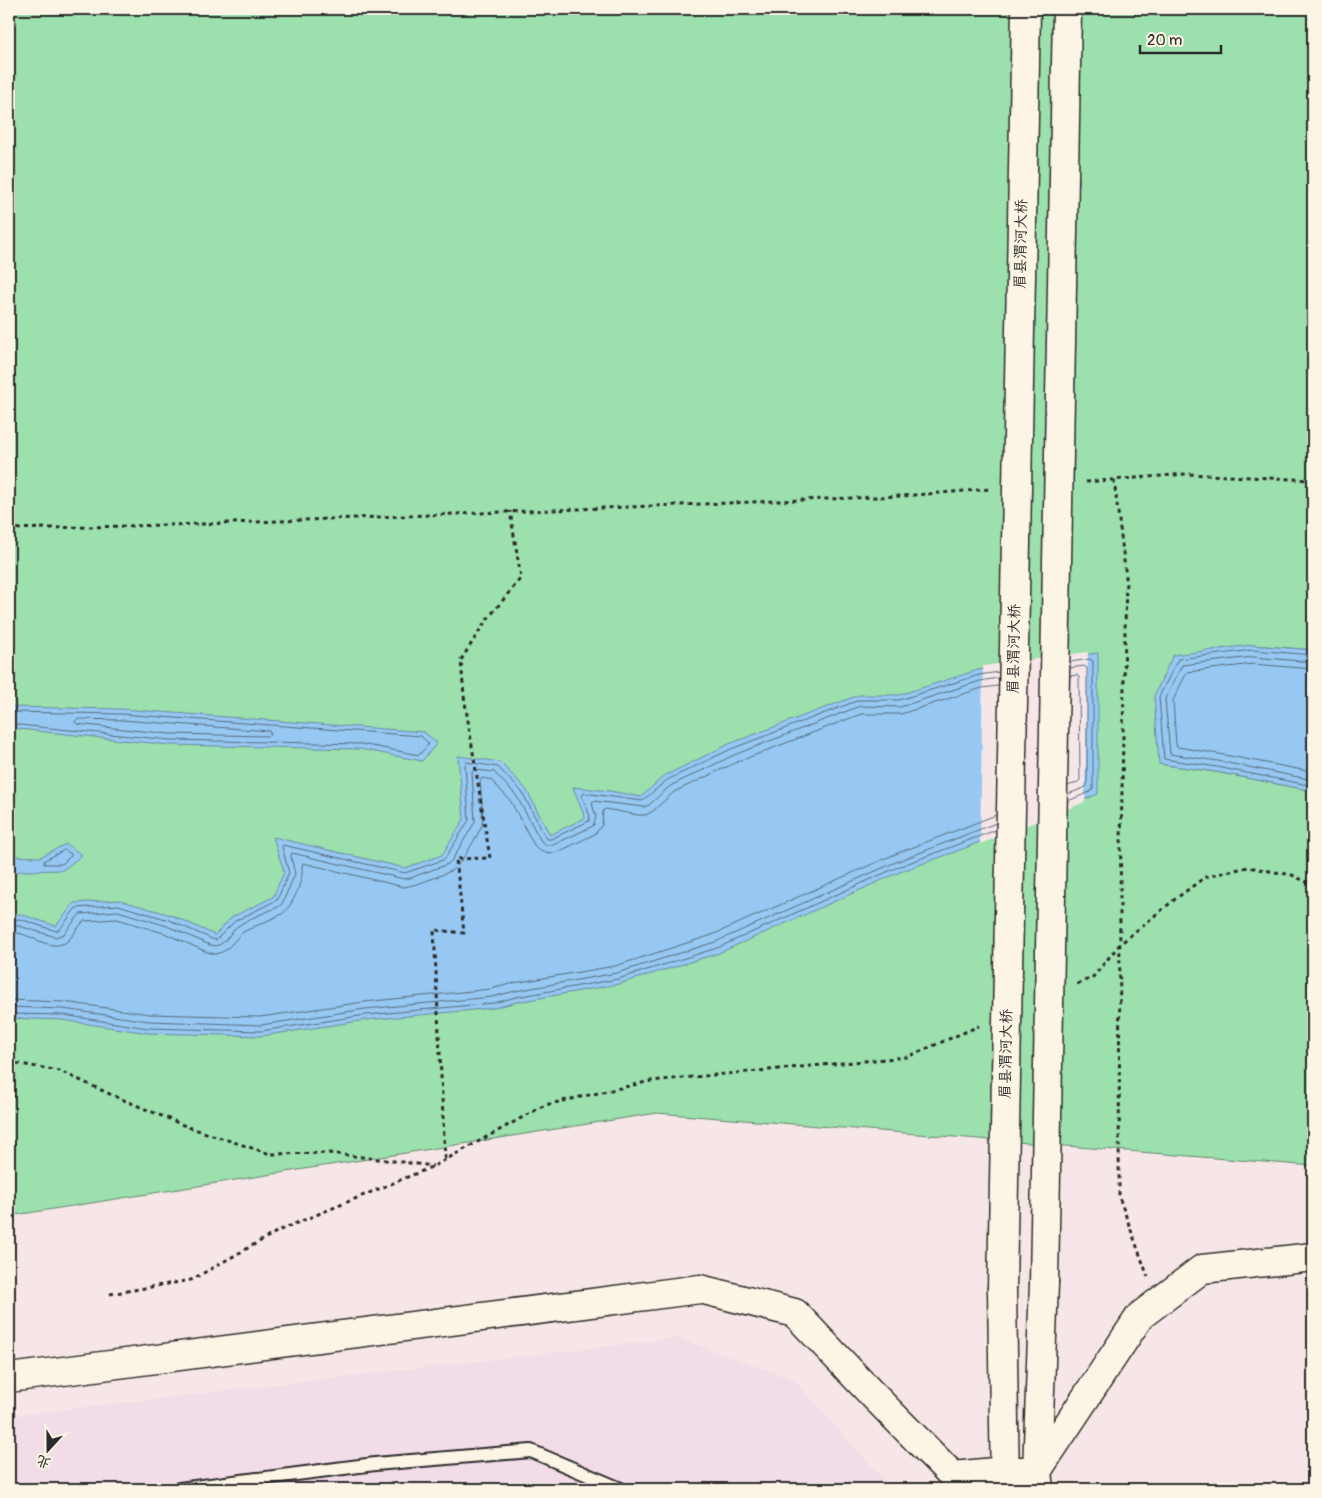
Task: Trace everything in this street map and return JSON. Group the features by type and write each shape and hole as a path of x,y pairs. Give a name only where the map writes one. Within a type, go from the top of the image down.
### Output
{"main road":[{"name":"眉县渭河大桥","path":"1005,1480 1002,1289 1026,9"},
{"path":"1038,1480 1044,1283 1067,9"},
{"path":"1038,1480 1140,1316 1202,1269 1313,1257"},
{"path":"9,1378 700,1289 795,1313 953,1476 1005,1480 1038,1480"}],"lane":[{"path":"179,1489 375,1464 531,1451 621,1489"}],"path":[{"path":"1085,482 1186,474 1313,480"},
{"path":"1114,480 1126,577 1120,944 1119,1197 1157,1303"},
{"path":"9,529 205,524 902,496 998,488"},
{"path":"445,1159 434,930 464,933 456,859 490,858 464,696 461,660 485,622 521,578 510,511"},
{"path":"1075,984 1093,977 1120,944 1205,877 1248,867 1292,875 1313,885"},
{"path":"110,1294 191,1280 280,1230 434,1166 545,1105 651,1081 907,1057 987,1022"},
{"path":"9,1062 60,1071 188,1127 270,1154 329,1153 434,1166"}],"shaded area":[{"path":"677,1338 794,1380 884,1480 886,1489 9,1489 9,1416"}],"green space":[{"path":"9,9 1313,9 1313,650 1252,645 1159,764 1216,772 1313,791 1313,1166 657,1113 9,1216"}],"water":[{"path":"1252,645 1313,650 1313,791 1216,772 1159,764 1154,696 1173,655"},
{"path":"1098,653 1098,794 960,850 900,872 719,953 619,984 517,1002 494,1008 366,1020 261,1036 148,1033 62,1020 9,1018 9,915 20,914 56,926 74,903 119,900 171,915 215,935 232,917 273,897 284,872 273,837 405,868 442,855 464,819 458,756 500,762 526,789 550,835 585,818 573,787 641,797 664,776 729,744 859,695 899,695 978,670"},
{"path":"9,707 121,709 424,732 437,743 422,761 360,749 169,745 9,728"},
{"path":"66,844 82,855 63,870 21,871 9,875 9,856 40,857"}],"pier":[{"path":"1088,652 1085,802 980,844 983,666"}]}
